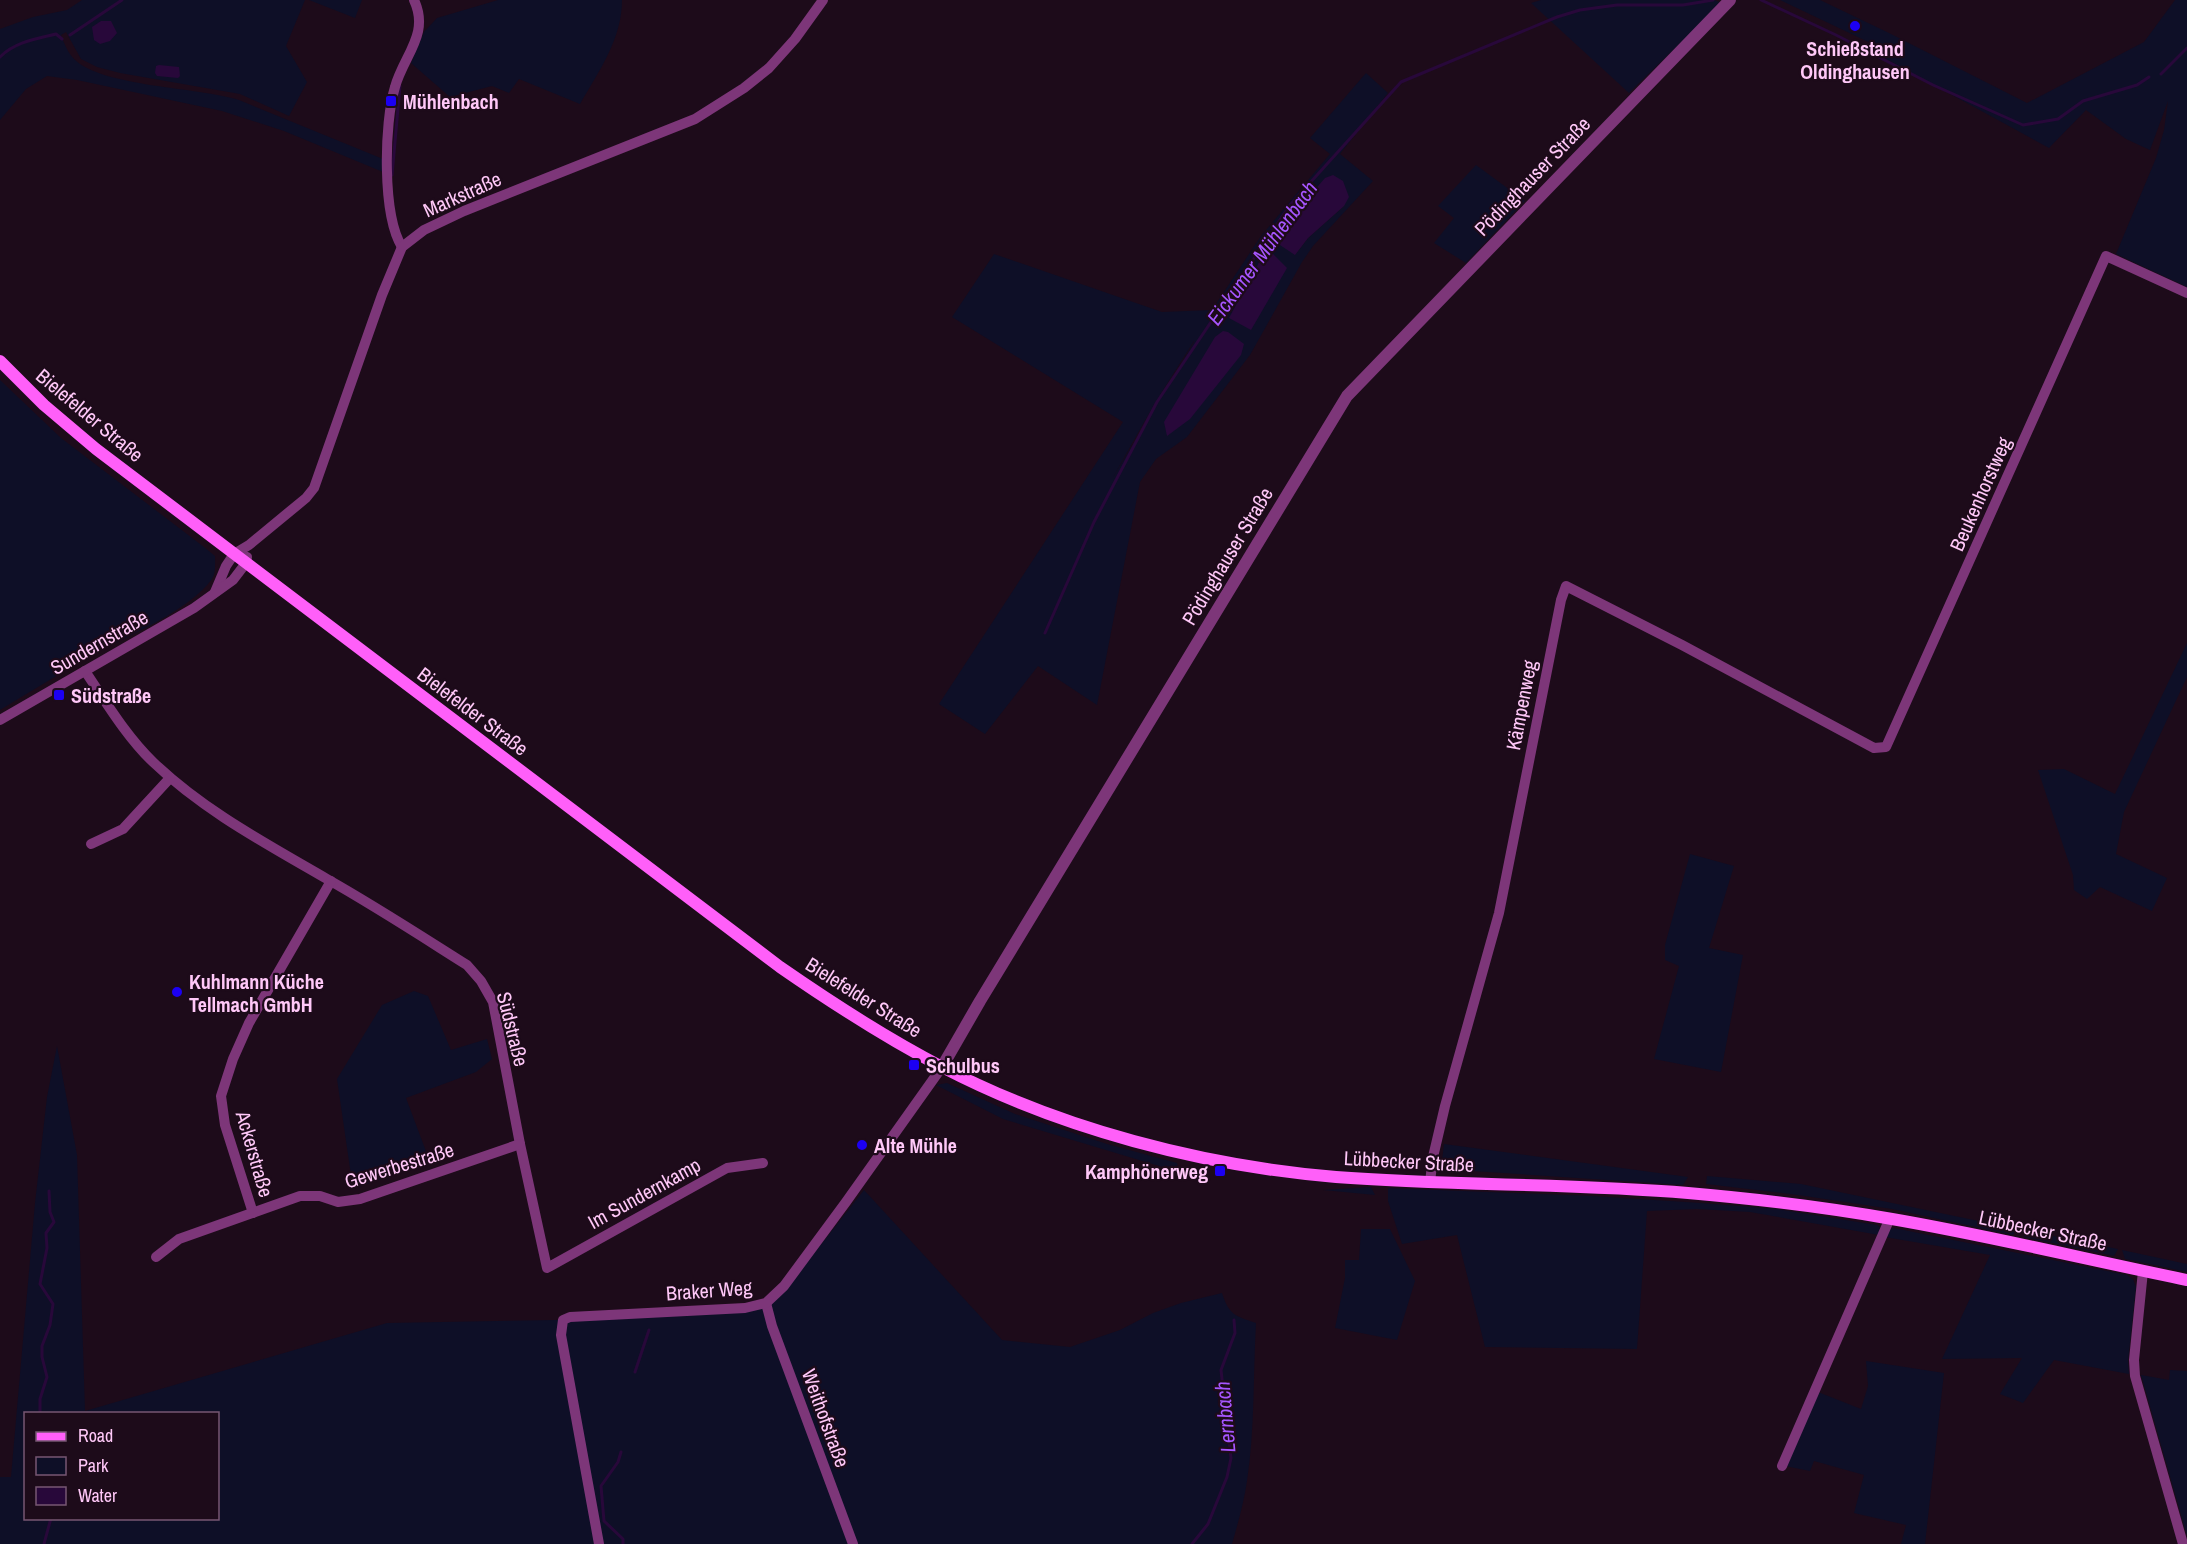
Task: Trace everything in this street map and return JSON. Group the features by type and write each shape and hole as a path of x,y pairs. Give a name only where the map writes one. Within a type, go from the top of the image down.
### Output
{"main road":[{"name":"Bielefelder Straße","path":"0,361 44,405 96,449 780,966 833,1004 942,1067"},
{"name":"Lübbecker Straße","path":"942,1067 1020,1102 1100,1131 1188,1155 1239,1165 1334,1177 1685,1192 1786,1203 1890,1218 2187,1280"}],"street":[{"path":"215,592 234,554 249,545 306,498 314,488 382,295 402,247 390,215 387,172 388,139 395,86 419,33 420,12 414,0"},
{"name":"Markstraße","path":"402,247 424,230 464,211 695,118 744,88 769,68 795,39 823,0"},
{"name":"Pödinghauser Straße","path":"846,1202 942,1067 1347,396 1730,0"},
{"name":"Beukenhorstweg","path":"1886,747 2106,256 2187,293"},
{"path":"246,563 249,545"},
{"name":"Sundernstraße","path":"0,720 194,608 233,580 246,563"},
{"name":"Kämpenweg","path":"1430,1182 1432,1157 1445,1106 1499,913 1561,600 1566,586 1874,748 1886,747"},
{"name":"Südstraße","path":"85,671 132,738 151,760 191,795 237,826 467,965 481,981 493,1002 547,1268"},
{"path":"91,844 123,830 170,778"},
{"name":"Ackerstraße","path":"253,1213 225,1125 221,1096 233,1059 249,1023 331,881"},
{"name":"Gewerbestraße","path":"156,1257 178,1239 300,1196 320,1196 338,1202 360,1199 520,1144"},
{"name":"Im Sundernkamp","path":"547,1268 728,1168 763,1163"},
{"name":"Braker Weg","path":"599,1544 561,1335 563,1320 570,1317 745,1308 766,1304 784,1286 846,1202"},
{"path":"1782,1466 1890,1218"},
{"path":"2143,1271 2134,1360 2135,1376 2183,1544"},
{"name":"Weithofstraße","path":"766,1304 772,1326 853,1544"}],"green space":[{"path":"82,0 305,0 286,46 307,82 289,116 240,94 97,67 81,59 66,32 61,35 72,57 87,68 128,81 239,100 383,159 383,172 284,131 222,111 77,80 47,76 26,89 0,120 0,29 33,17 67,10"},
{"path":"309,0 362,0 355,18"},
{"path":"498,0 622,0 614,41 580,104 519,79 509,93 492,86 450,97 411,63 424,32 437,18"},
{"path":"1541,0 1715,0 1721,3 1629,93 1531,3"},
{"path":"1780,0 1820,0 2027,103 2144,42 2175,0 2187,0 2187,287 2116,254 2156,158 2164,130 2168,101 2150,150 2126,139 2086,110 2049,148 1879,55 1881,48"},
{"path":"1366,73 1388,93 1340,154 1373,181 1313,246 1250,355 1187,437 1156,459 1140,482 1097,705 1038,666 985,734 939,704 1123,422 952,317 994,254 1162,312 1212,310 1261,236 1330,154 1310,138","holes":["1342,181 1344,206 1308,238 1295,255","1194,342 1112,479 1155,403"]},
{"path":"1476,165 1525,201 1466,263 1434,243 1454,218 1438,206"},
{"path":"0,380 61,438 215,556 215,571 212,579 202,590 175,611 84,660 0,710"},
{"path":"2187,643 2187,677 2124,812 2116,854 2167,878 2152,911 2100,887 2087,899 2074,890 2073,875 2038,770 2064,769 2115,794"},
{"path":"1690,854 1734,866 1709,948 1743,955 1721,1072 1654,1059 1679,966 1665,960 1665,945"},
{"path":"414,991 428,996 451,1050 487,1039 492,1059 476,1072 406,1098 430,1162 353,1189 337,1079 382,1005"},
{"path":"57,1046 77,1155 85,1411 387,1323 556,1320 745,1311 785,1290 864,1190 1002,1340 1070,1347 1120,1330 1153,1313 1181,1303 1222,1293 1227,1306 1234,1314 1256,1323 1250,1461 1239,1520 1232,1544 0,1544 0,1477 11,1477 35,1203 47,1097"},
{"path":"947,1083 1015,1114 1107,1144 1177,1163 1179,1172 1003,1119 936,1085"},
{"path":"1444,1144 1688,1177 1683,1185 1441,1169"},
{"path":"1707,1176 1801,1184 2017,1229 2013,1235 1892,1209 1706,1184"},
{"path":"1371,1187 1375,1195 1323,1190"},
{"path":"1388,1188 1592,1196 1777,1209 1880,1227 1879,1235 1750,1212 1697,1209 1647,1211 1637,1349 1485,1347 1457,1235 1402,1244 1388,1201"},
{"path":"1361,1229 1390,1229 1415,1281 1397,1340 1335,1328 1345,1278 1345,1260 1359,1260"},
{"path":"1890,1229 2127,1275 2133,1279 2136,1287 2128,1361 2129,1374 2054,1360 2023,1403 2000,1394 2022,1358 1942,1359 1990,1255 1885,1237"},
{"path":"2023,1230 2118,1249 2114,1256 2024,1237"},
{"path":"2122,1250 2187,1264 2187,1272 2125,1259"},
{"path":"1866,1361 1944,1373 1925,1544 1901,1544 1906,1525 1854,1513 1864,1475 1814,1461 1810,1471 1785,1466 1818,1392 1861,1409 1868,1386"},
{"path":"2170,1370 2187,1371 2187,1536 2141,1375 2169,1380"}],"water":[{"path":"101,21 111,21 117,33 110,41 100,44 94,40 92,27"},
{"path":"156,66 179,67 180,76 178,78 157,76"},
{"path":"1333,175 1343,181 1349,197 1344,206 1308,238 1295,255 1277,243 1276,235 1325,178"},
{"path":"1264,253 1273,254 1287,268 1251,330 1229,318"},
{"path":"1223,331 1244,344 1241,355 1190,419 1167,436 1164,422 1215,337"}],"waterway":[{"path":"70,35 122,0"},
{"name":"Eickumer Mühlenbach","path":"1045,633 1094,522 1157,402 1290,205 1401,82 1557,17 1580,10 1617,5 1683,5 1713,0"},
{"name":"Eickumer Mühlenbach","path":"1761,0 1836,35 1933,85 2023,125 2058,119 2083,101 2137,85 2149,77"},
{"path":"0,57 19,44 56,34 62,39"},
{"name":"Eickumer Mühlenbach","path":"2161,74 2187,48"},
{"path":"392,175 400,86"},
{"path":"40,1412 40,1399 47,1377 42,1346 50,1325 53,1304 40,1284 47,1248 46,1233 54,1222 50,1212 49,1191"},
{"name":"Lernbach","path":"1192,1544 1208,1524 1227,1477 1231,1458 1221,1370 1235,1333 1234,1320"},
{"path":"635,1372 649,1330"},
{"path":"621,1452 618,1462 601,1486 604,1521 623,1539 623,1544"},
{"path":"44,1544 50,1520"}],"place":[{"name":"Schießstand Oldinghausen","path":"1855,26"},
{"name":"Mühlenbach","path":"391,101"},
{"name":"Südstraße","path":"59,695"},
{"name":"Kuhlmann Küche Tellmach GmbH","path":"177,992"},
{"name":"Schulbus","path":"914,1065"},
{"name":"Alte Mühle","path":"862,1145"},
{"name":"Kamphönerweg","path":"1220,1171"}]}
